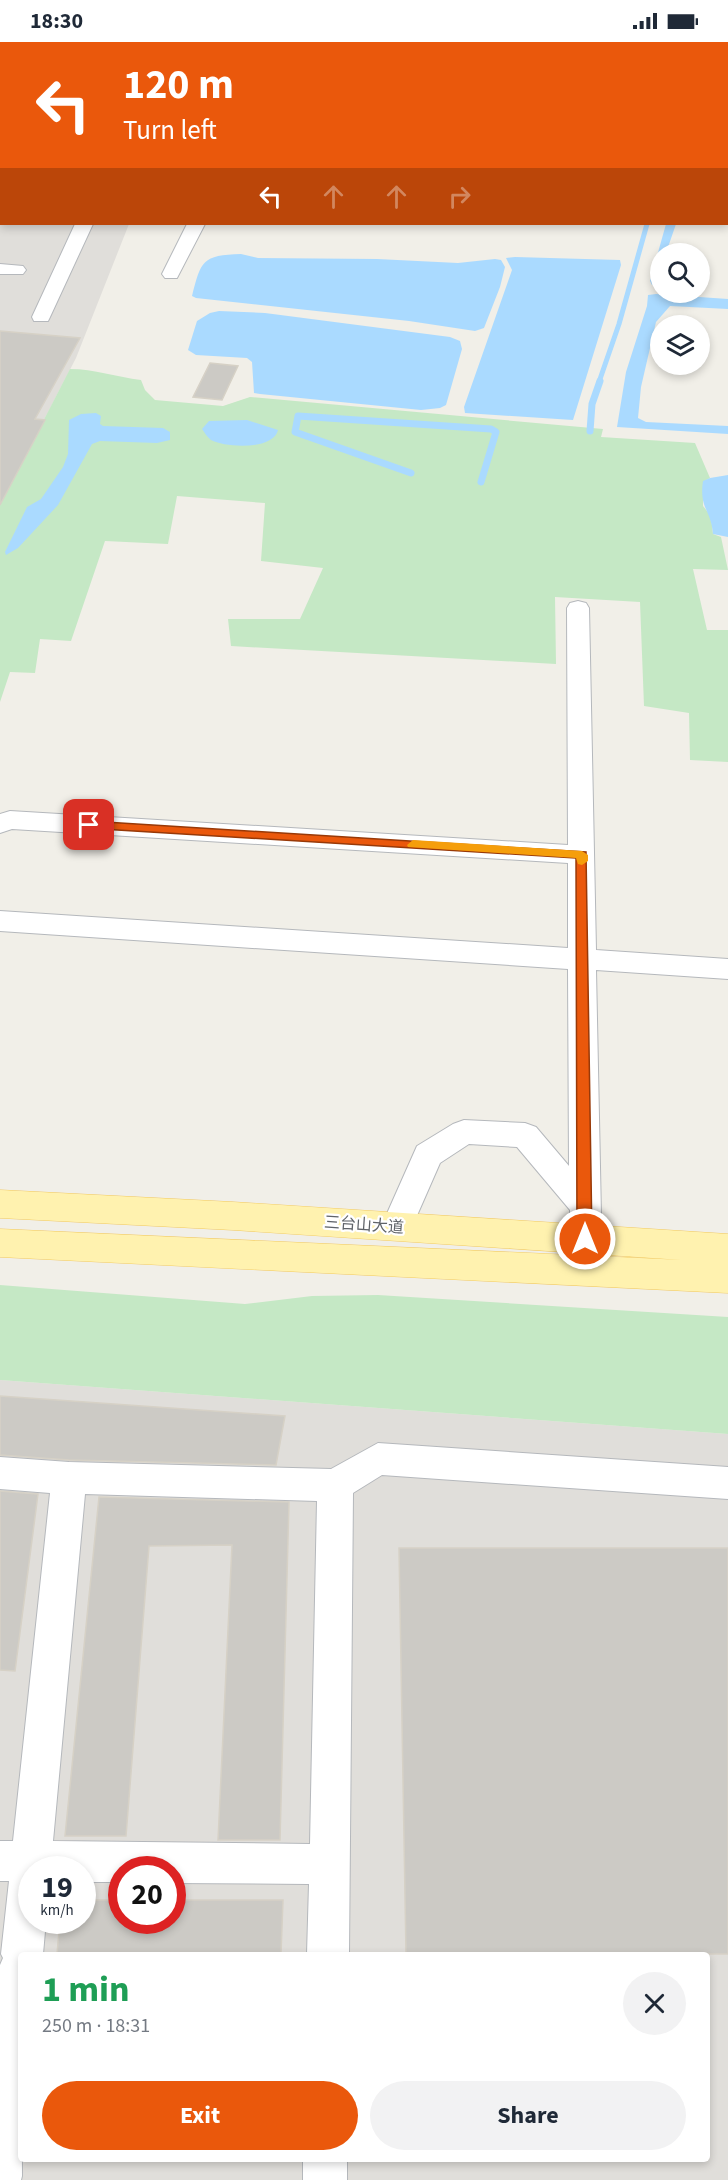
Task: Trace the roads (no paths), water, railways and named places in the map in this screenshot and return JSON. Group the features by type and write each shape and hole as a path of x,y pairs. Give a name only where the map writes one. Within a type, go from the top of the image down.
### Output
{"main road":[{"name":"三台山大道","path":"0,1204 728,1249"},
{"name":"三台山大道","path":"0,1243 140,1253 335,1259 585,1239 728,1278"}],"lane":[{"path":"41,317 84,225"},
{"path":"171,274 196,225"},
{"path":"578,608 585,1239"},
{"path":"0,824 10,820 582,855"},
{"path":"0,921 728,969"},
{"path":"397,1227 428,1155 464,1132 525,1135 585,1239"},
{"path":"0,1473 69,1478 335,1485 378,1458 728,1483"},
{"path":"22,1952 16,1861 69,1478"},
{"path":"328,1952 335,1485"},
{"path":"16,1861 330,1864"},
{"path":"0,2176 18,1994"},
{"path":"325,2162 325,2180"}],"water":[{"path":"666,225 676,225 669,243 661,243"},
{"path":"241,254 258,258 377,259 458,263 495,259 501,260 505,267 484,328 475,331 409,321 192,296 198,275 205,262 218,256"},
{"path":"506,258 620,260 621,265 573,420 465,413 464,407 512,270"},
{"path":"648,295 650,295 650,303 710,303 710,298 728,299 728,309 670,306 662,315 650,315 650,348 641,387 638,418 646,422 728,426 728,434 617,427 626,372 647,306"},
{"path":"219,311 265,313 450,337 460,341 462,349 446,405 440,408 421,410 260,394 254,393 252,362 247,358 196,355 188,350 197,321 210,313"},
{"path":"96,413 101,416 100,424 103,426 163,428 170,432 170,440 157,443 100,441 92,444 58,505 18,548 6,555 5,552 27,507 41,499 63,467 68,454 69,420 81,414"},
{"path":"247,420 278,430 275,437 249,446 227,445 211,440 202,429 209,421"},
{"path":"728,475 728,537 713,534 702,490 703,481"}],"waterway":[{"path":"599,382 619,324 647,225"},
{"path":"590,431 592,404 600,381"},
{"path":"411,473 295,432 298,416 491,429 496,432 481,482"}]}
